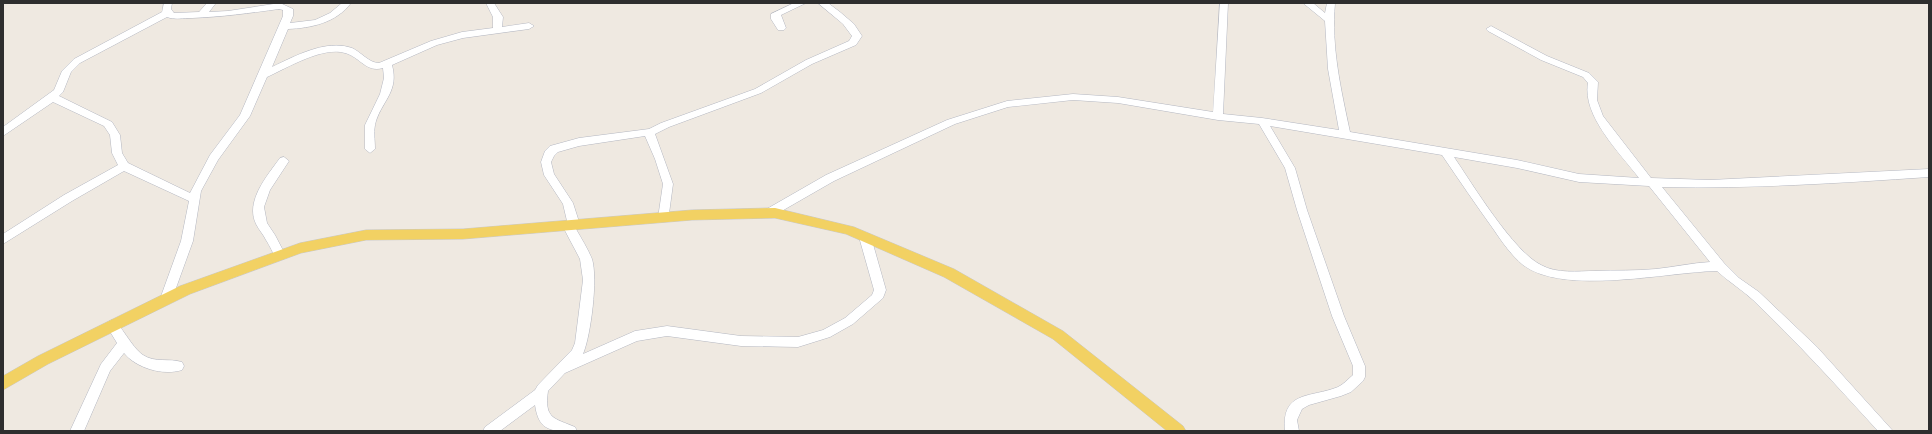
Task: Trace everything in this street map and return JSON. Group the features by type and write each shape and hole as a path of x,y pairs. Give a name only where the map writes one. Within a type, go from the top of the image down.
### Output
{"main road":[{"path":"3,384 43,360 185,290 300,248 366,236 463,234 664,218 775,213 849,230 948,273 1058,335 1178,431"}],"street":[{"path":"201,16 212,3"},
{"path":"283,26 302,26 325,20 347,3"},
{"path":"490,3 498,17 497,30"},
{"path":"780,28 776,19 776,14 802,3"},
{"path":"490,431 541,392 550,379 576,353 581,343 589,280 586,259 571,225 568,203 549,175 546,162 549,154 554,149 579,142 651,132 665,125 758,91 809,62 853,42 857,36 855,32 839,15 822,3"},
{"path":"1218,117 1224,3"},
{"path":"1307,3 1328,19"},
{"path":"1331,3 1328,19 1331,50 1345,136"},
{"path":"3,132 58,92 67,71 77,61 130,34 168,8 172,16 228,14 283,6 288,9 288,16 264,75 245,116 214,158 196,191 187,240 166,299"},
{"path":"264,75 297,59 331,50 342,49 349,51 372,66 387,64 448,39 462,35 529,26"},
{"path":"1491,29 1544,58 1579,71 1591,78 1593,82 1591,91 1593,104 1598,117 1720,266 1735,281 1755,295 1813,351 1886,431"},
{"path":"370,149 369,129 371,120 381,103 387,87 389,74 387,64"},
{"path":"769,214 830,178 951,122 1007,104 1073,96 1118,100 1218,117 1262,122 1517,164 1579,178 1710,184 1872,177 1924,173 1929,182"},
{"path":"52,97 108,124 115,135 117,153 124,166 194,199"},
{"path":"1262,122 1290,168 1302,210 1338,316 1359,366 1359,377 1343,390 1303,400 1295,407 1290,417 1292,431"},
{"path":"651,132 649,135 660,159 668,184 664,218"},
{"path":"1445,152 1476,198 1509,242 1526,261 1538,269 1557,275 1577,276 1656,274 1690,267 1720,266"},
{"path":"280,256 271,237 261,223 258,212 259,203 265,189 284,161"},
{"path":"3,240 68,198 124,166"},
{"path":"560,370 635,336 666,331 741,341 798,342 826,334 865,309 877,298 880,290 865,237"},
{"path":"112,325 123,344 138,360 154,365 178,366"},
{"path":"77,431 105,368 123,344"},
{"path":"541,392 540,396 542,408 548,423 570,431"}]}
